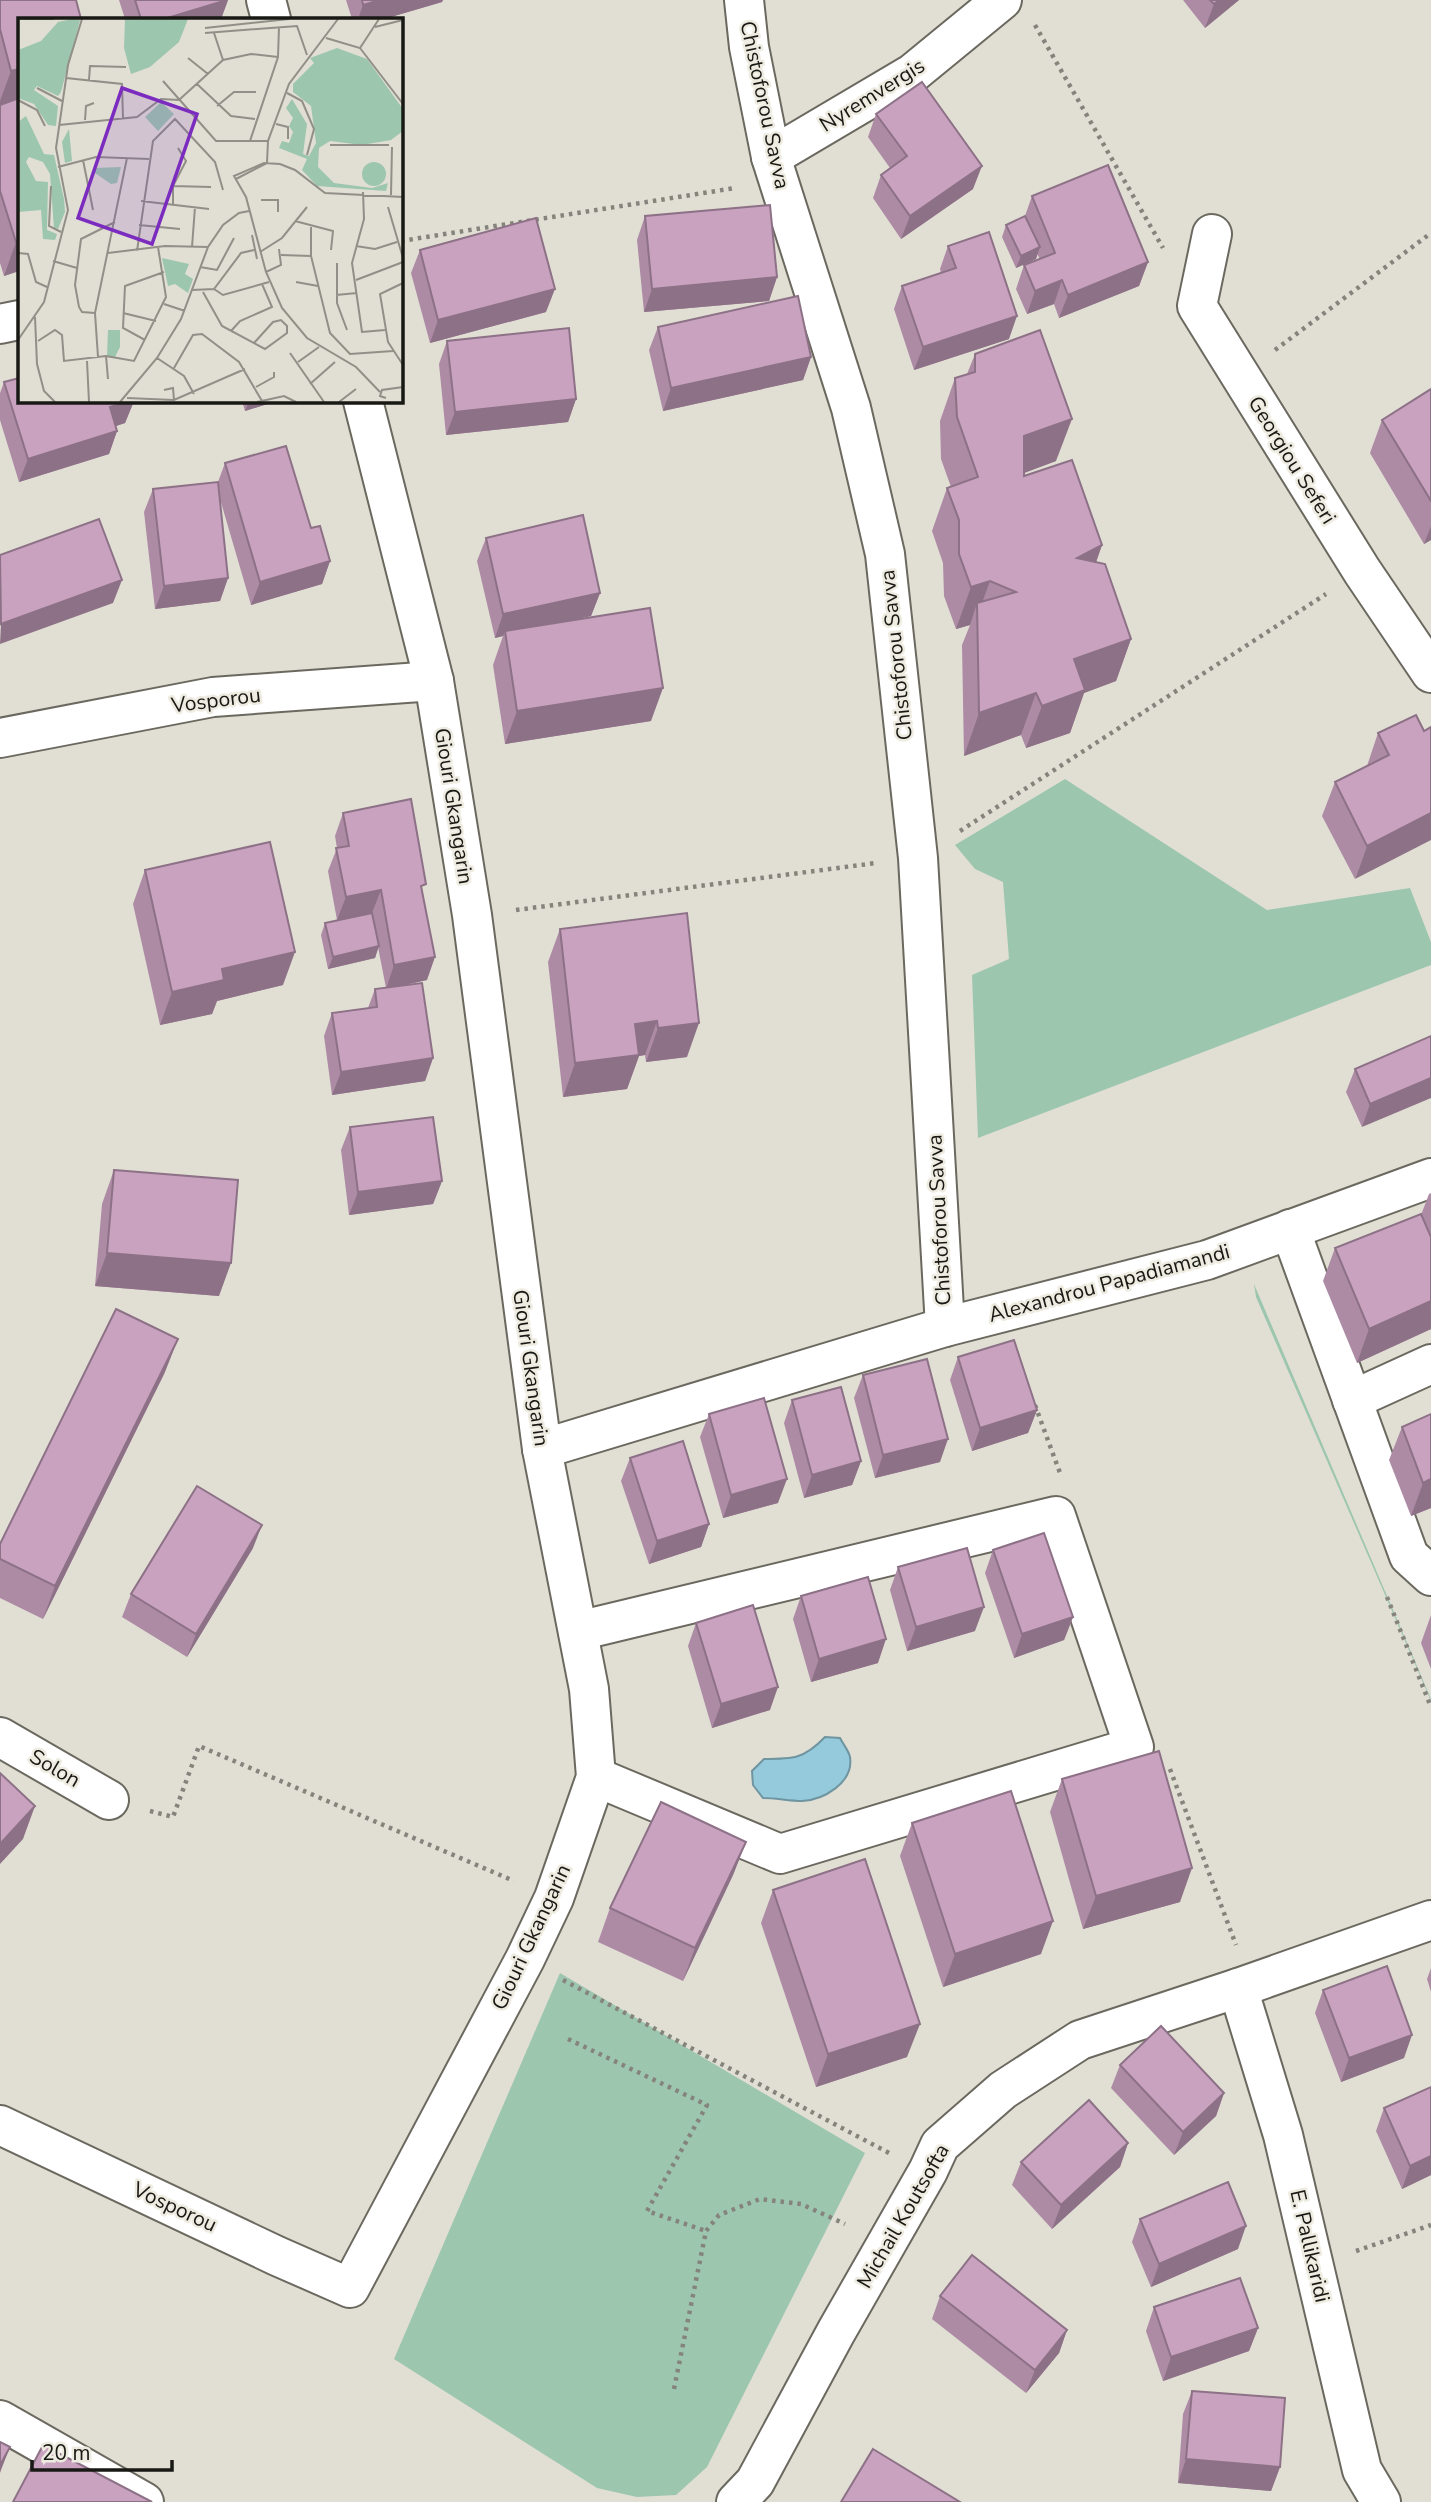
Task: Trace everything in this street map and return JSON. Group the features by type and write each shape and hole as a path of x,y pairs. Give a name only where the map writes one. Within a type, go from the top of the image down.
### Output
{"street":[{"path":"266,0 271,18"},
{"name":"Chistoforou Savva","path":"744,0 749,47 775,169 850,408 885,554 918,858 945,1327"},
{"name":"Nyremvergis","path":"775,169 913,73 1002,0"},
{"path":"1197,306 1212,234"},
{"name":"Georgiou Seferi","path":"1197,306 1362,571 1431,673"},
{"path":"0,324 18,320"},
{"name":"Giouri Gkangarin","path":"350,2288 525,1959 554,1898 596,1777 589,1689 542,1449 471,915 434,681 363,402"},
{"name":"Vosporou","path":"0,738 213,697 434,681"},
{"name":"Alexandrou Papadiamandi","path":"542,1449 945,1327 1207,1260 1431,1178"},
{"path":"1290,1229 1409,1556 1431,1576"},
{"path":"1352,1400 1431,1364"},
{"path":"578,1631 1056,1516 1134,1747 780,1854 596,1777"},
{"name":"Solon","path":"0,1737 109,1800"},
{"name":"Michail Koutsofta","path":"736,2502 755,2482 940,2145 1003,2090 1080,2040 1431,1920"},
{"name":"E. Pallikaridi","path":"1238,1988 1283,2135 1362,2470 1381,2502"},
{"name":"Vosporou","path":"0,2125 350,2288"},
{"path":"0,2420 144,2502"}],"path":[{"path":"1034,24 1197,306"},
{"path":"402,240 775,169"},
{"path":"1240,376 1431,233"},
{"path":"471,915 918,858 1362,571"},
{"path":"109,1800 173,1817 199,1746 554,1898"},
{"path":"525,1959 881,2149 928,2171"},
{"path":"568,2039 707,2105 647,2211 706,2231"},
{"path":"674,2389 706,2231 719,2215 760,2199 801,2204 845,2224"},
{"path":"1314,2265 1431,2225"}],"green space":[{"path":"1065,779 1267,910 1410,888 1431,942 1431,965 978,1138 972,975 1009,959 1003,882 975,869 955,845"},
{"path":"1254,1284 1431,1699 1431,1701 1256,1297"},
{"path":"560,1973 865,2153 707,2467 676,2495 637,2497 597,2488 394,2359"}],"water":[{"path":"825,1737 840,1738 849,1755 850,1766 842,1782 827,1793 810,1800 763,1798 753,1785 752,1771 764,1759 783,1759 804,1754"}],"building":[{"path":"0,0 76,0 81,18 18,18 18,69 11,71 0,29"},
{"path":"135,0 227,0 167,18 141,18"},
{"path":"362,0 380,0 363,5"},
{"path":"922,82 982,166 910,216 881,175 907,156 876,114"},
{"path":"18,98 16,242 0,191 0,105"},
{"path":"1108,165 1148,262 1068,295 1062,280 1035,291 1024,265 1055,253 1032,196"},
{"path":"770,205 777,277 652,289 645,216"},
{"path":"1025,216 1040,247 1021,256 1006,225"},
{"path":"536,218 555,289 438,320 420,250"},
{"path":"989,232 1017,316 923,347 902,286 956,268 948,246"},
{"path":"798,296 811,357 671,388 658,327"},
{"path":"569,328 576,399 455,412 447,341"},
{"path":"1040,330 1072,419 1024,436 1024,476 1072,460 1102,545 1077,558 1105,564 1131,639 1074,659 1085,690 1042,706 1036,693 979,713 977,603 1016,592 990,581 971,587 959,554 959,520 947,488 978,477 957,417 955,378 975,372 975,354"},
{"path":"18,378 18,402 128,402 110,407 117,431 28,459 4,382"},
{"path":"1431,389 1431,501 1382,420"},
{"path":"286,446 311,528 320,526 330,561 260,582 225,463"},
{"path":"218,482 228,578 164,586 153,489"},
{"path":"583,515 600,593 503,614 486,538"},
{"path":"99,519 122,580 1,624 0,555"},
{"path":"650,608 663,688 517,711 505,631"},
{"path":"1416,715 1424,731 1431,727 1431,813 1367,846 1335,782 1389,755 1378,733"},
{"path":"411,799 426,884 421,886 435,957 394,965 381,890 346,897 336,848 349,846 343,813"},
{"path":"270,842 295,952 222,969 224,980 172,992 145,870"},
{"path":"372,913 379,946 333,957 325,923"},
{"path":"687,913 699,1023 658,1028 657,1021 635,1024 639,1055 575,1063 560,929"},
{"path":"422,983 433,1058 341,1072 332,1013 377,1007 375,989"},
{"path":"1431,1036 1431,1078 1370,1104 1355,1069"},
{"path":"433,1117 442,1181 358,1192 350,1127"},
{"path":"114,1170 238,1180 231,1263 107,1253"},
{"path":"1421,1214 1431,1237 1431,1301 1369,1329 1335,1248"},
{"path":"116,1309 178,1339 55,1586 0,1559 0,1544"},
{"path":"1014,1340 1037,1410 980,1428 958,1357"},
{"path":"927,1359 948,1439 883,1455 863,1375"},
{"path":"841,1387 861,1461 812,1475 792,1400"},
{"path":"764,1398 787,1479 731,1495 709,1414"},
{"path":"1431,1414 1431,1479 1423,1483 1402,1427"},
{"path":"683,1441 709,1524 657,1541 630,1458"},
{"path":"197,1486 262,1525 196,1634 131,1594"},
{"path":"1044,1533 1073,1617 1022,1634 993,1550"},
{"path":"967,1548 984,1607 916,1627 898,1567"},
{"path":"868,1577 886,1639 819,1659 801,1596"},
{"path":"753,1605 778,1687 721,1704 696,1623"},
{"path":"1159,1751 1192,1868 1096,1896 1062,1779"},
{"path":"0,1773 35,1806 0,1844"},
{"path":"1011,1791 1053,1921 955,1954 912,1823"},
{"path":"661,1802 746,1842 695,1948 610,1908"},
{"path":"865,1859 920,2024 828,2054 773,1890"},
{"path":"1387,1966 1412,2035 1349,2058 1323,1990"},
{"path":"1161,2026 1224,2093 1183,2132 1120,2065"},
{"path":"1431,2087 1431,2156 1410,2166 1384,2108"},
{"path":"1089,2100 1128,2143 1061,2205 1021,2162"},
{"path":"1228,2182 1246,2226 1159,2264 1140,2219"},
{"path":"972,2255 1067,2330 1035,2370 940,2296"},
{"path":"1240,2278 1258,2328 1171,2357 1154,2307"},
{"path":"1192,2391 1285,2398 1280,2467 1186,2459"},
{"path":"0,2442 10,2447 0,2465"},
{"path":"43,2445 152,2502 13,2502"},
{"path":"873,2449 960,2502 841,2502"}]}
